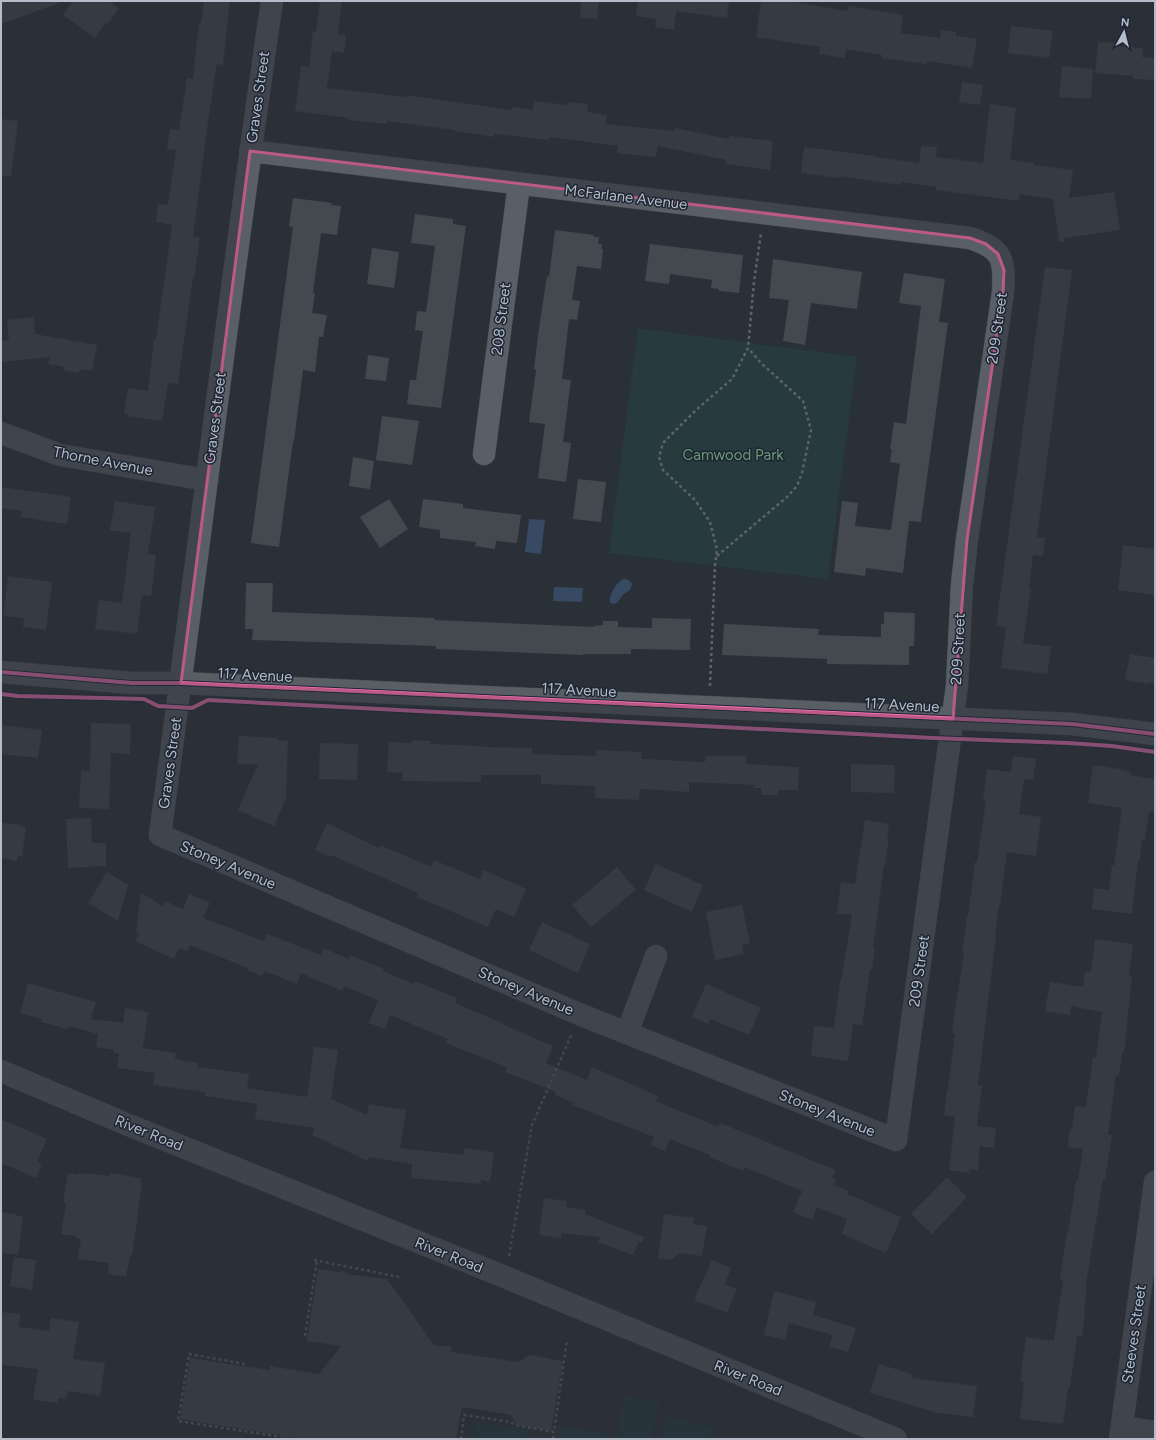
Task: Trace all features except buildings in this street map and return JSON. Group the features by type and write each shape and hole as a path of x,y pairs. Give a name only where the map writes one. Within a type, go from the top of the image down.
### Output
{"street":[{"name":"Graves Street","path":"160,835 250,151 272,1"},
{"name":"McFarlane Avenue","path":"250,151 970,238 986,244 998,254"},
{"name":"208 Street","path":"484,454 519,184"},
{"name":"209 Street","path":"896,1140 957,686 962,584 967,540 1003,292 1004,270 998,254"},
{"name":"Thorne Avenue","path":"1,433 60,455 207,480"},
{"name":"117 Avenue","path":"1,672 132,684 181,683 1072,724 1155,734"},
{"name":"Stoney Avenue","path":"160,835 627,1034 896,1140"},
{"path":"627,1034 656,956"},
{"name":"River Road","path":"1,1071 126,1124 505,1277 896,1439"},
{"name":"Steeves Street","path":"1121,1433 1155,1182"},
{"path":"1121,1433 1155,1432"}],"path":[{"path":"710,687 715,565 718,550 710,522 695,500 663,470 659,457 663,442 696,410 732,379 748,348 754,282 764,213"},
{"path":"716,556 787,497 797,486 802,473 811,430 803,401 761,363 748,348"},
{"path":"505,1277 532,1125 579,1014"},
{"path":"305,1336 315,1260 399,1277"},
{"path":"553,1439 568,1340"},
{"path":"245,1364 189,1354 178,1421 276,1436 280,1439"},
{"path":"461,1439 464,1415 511,1422 514,1425 554,1432"}],"highlighted area":[{"path":"250,151 970,238 986,244 998,254 1004,270 1003,292 967,540 953,719 181,683"}],"green space":[{"name":"Camwood Park","path":"638,328 857,357 828,579 609,553"},
{"path":"624,1396 660,1403 650,1439 617,1439"},
{"path":"667,1418 713,1427 710,1439 663,1439"},
{"path":"475,1421 528,1430 526,1439 473,1439"},
{"path":"558,1426 610,1434 609,1439 556,1439"}],"water":[{"path":"529,519 545,520 541,554 525,552"},
{"path":"624,579 629,580 632,584 630,590 624,594 617,603 610,603 614,589 618,583"},
{"path":"554,587 583,588 582,602 553,601"}],"cycle path":[{"path":"1,672 132,683 181,683 1072,724 1155,734"},
{"path":"1,694 18,696 144,699 158,706 192,708 208,700 933,738 1068,743 1112,746 1155,752"}]}
